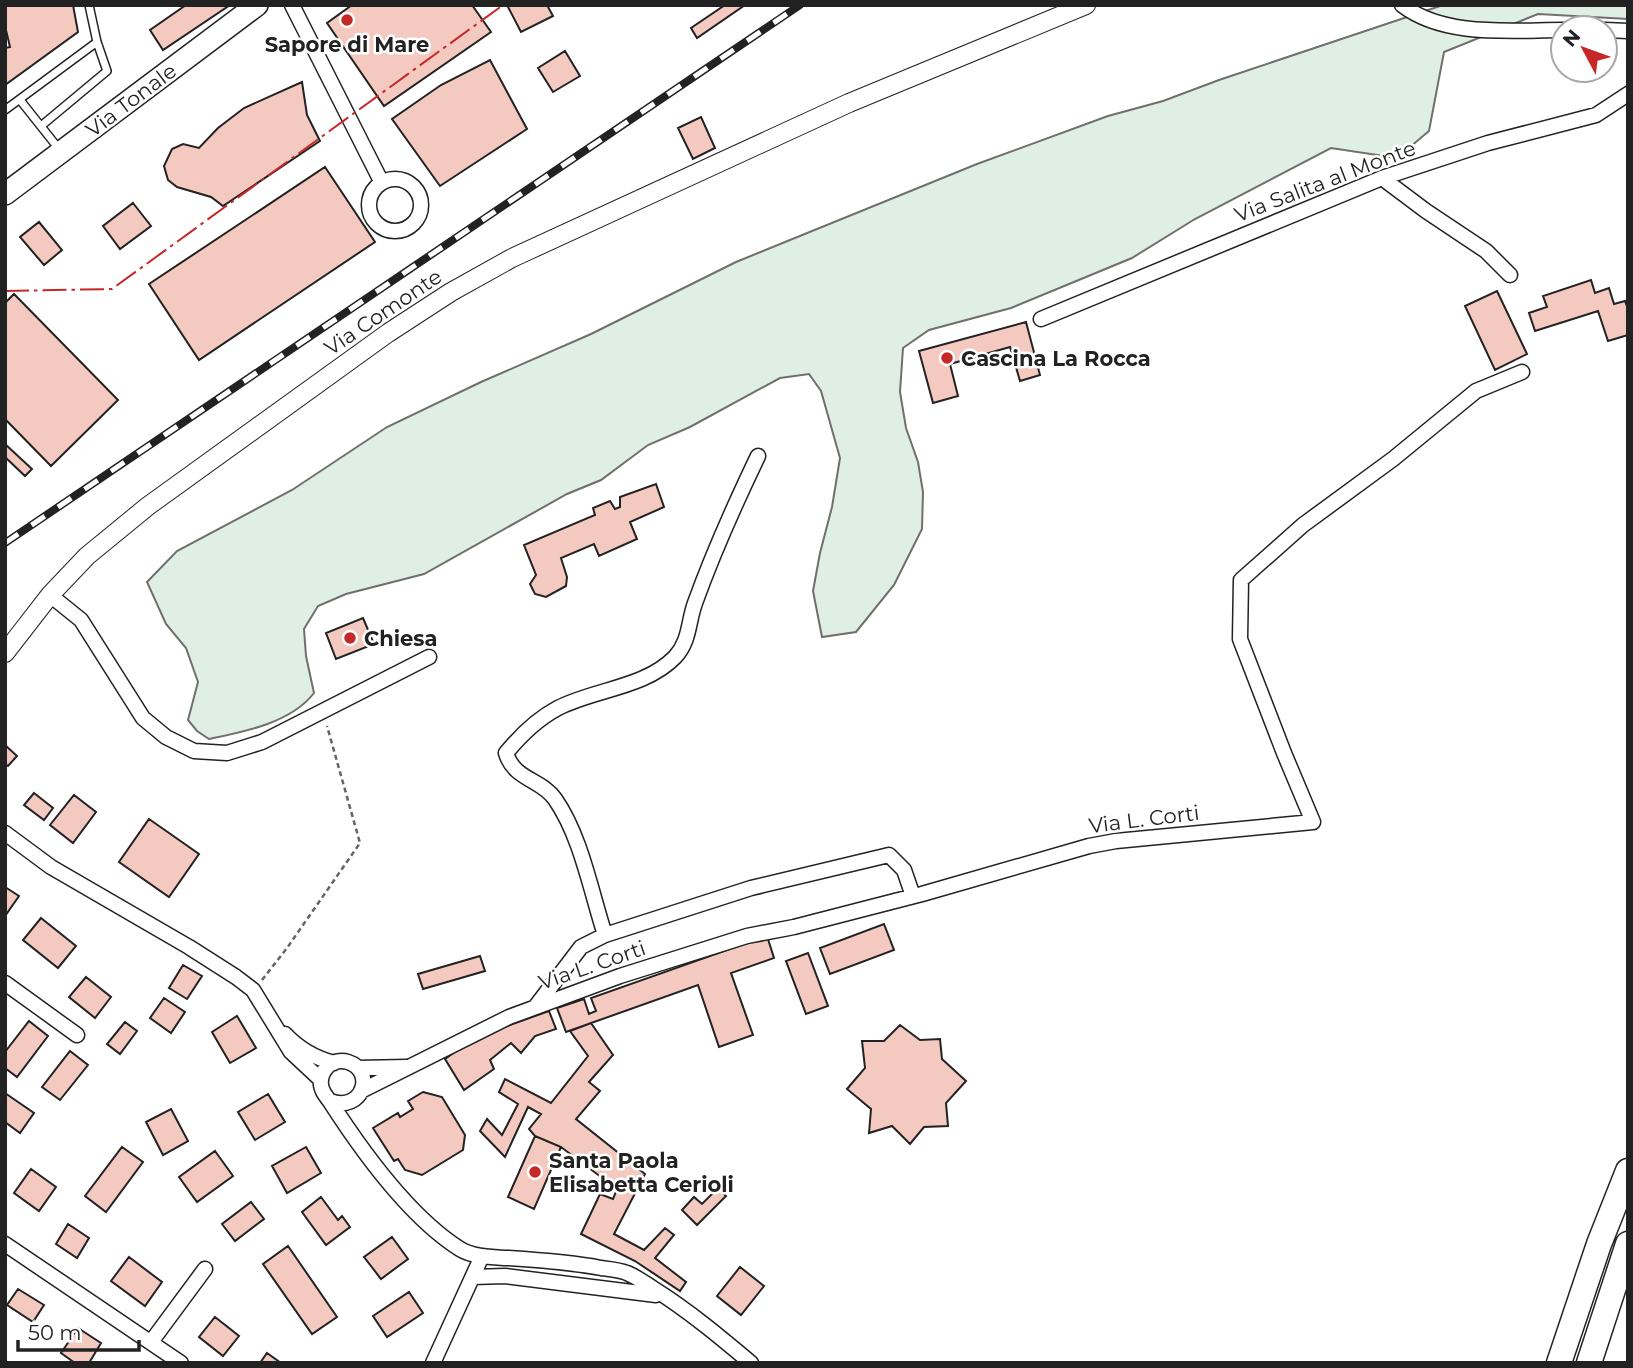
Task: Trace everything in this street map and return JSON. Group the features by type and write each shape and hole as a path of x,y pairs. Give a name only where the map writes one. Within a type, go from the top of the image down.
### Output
{"highway":[{"path":"1559,1363 1599,1244 1628,1171"},
{"path":"1589,1363 1628,1244"}],"main road":[{"name":"Via Tonale","path":"5,194 257,5"}],"street":[{"path":"292,5 381,181"},
{"name":"Via Comonte","path":"5,653 50,595 87,556 148,506 388,333 451,292 512,258 849,103 1086,5"},
{"path":"1402,5 1429,20 1470,29 1549,30"},
{"name":"Via Salita al Monte","path":"1041,319 1382,178 1488,143 1596,115 1628,94"},
{"path":"1382,178 1486,251 1510,275"},
{"name":"Via L. Corti","path":"357,1096 408,1067 509,1017 620,976 747,936 794,927 913,896 1102,843 1313,822 1240,639 1241,580 1303,526 1393,459 1476,391 1522,372"},
{"path":"605,935 570,823 553,796 510,766 506,753 518,738 558,708 657,671 675,657 687,639 694,606 734,506 758,456"},
{"path":"50,595 80,620 143,718 166,737 194,751 227,753 262,742 429,657"},
{"path":"5,833 51,867 218,964 253,990 291,1052 321,1080"},
{"path":"537,1006 581,947 605,935 751,888 889,855 904,870 913,896"},
{"path":"5,983 77,1035"},
{"path":"276,1026 293,1043 319,1059 350,1063 358,1068 363,1085 357,1096 352,1119 355,1138"},
{"path":"334,1063 328,1066 321,1080 323,1093 355,1138 431,1226 462,1251 482,1256 575,1263 627,1272 687,1310 751,1363"},
{"name":"Via L. Corti","path":"358,1068 408,1067"},
{"path":"330,1101 339,1104 357,1096"},
{"path":"5,1244 181,1363"},
{"path":"433,1363 482,1256"},
{"path":"151,1342 205,1269"},
{"path":"473,1277 505,1276 665,1296"}],"lane":[{"path":"41,126 107,71 89,5"},
{"path":"5,110 97,42"},
{"path":"20,100 62,152"}],"path":[{"path":"253,990 287,948 360,843 323,713"}],"green space":[{"path":"1443,5 1628,5 1628,19 1619,18 1619,14 1538,14 1444,52 1429,131 1397,158 1331,148 1195,219 1132,258 1011,308 929,330 903,348 900,392 906,428 918,462 923,492 922,529 894,585 856,632 822,637 813,591 840,458 821,391 809,374 780,378 690,427 648,445 601,480 567,494 424,574 346,594 318,606 304,629 306,656 314,693 293,712 266,725 209,739 197,731 188,720 198,682 186,648 166,624 147,582 177,551 292,490 387,427 591,334 736,262 977,164 1108,116 1163,101"}],"building":[{"path":"5,5 73,5 78,32 5,85 5,48 10,47 5,26"},
{"path":"186,5 230,5 163,50 150,30"},
{"path":"352,5 472,5 491,32 384,106 327,23"},
{"path":"507,5 547,5 553,16 521,32"},
{"path":"725,5 745,5 697,38 691,28"},
{"path":"565,51 580,76 553,92 538,68"},
{"path":"490,60 527,129 440,186 392,119 441,85"},
{"path":"302,82 307,115 320,141 223,206 211,197 177,187 168,180 164,166 172,149 183,144 199,148 218,128 244,108"},
{"path":"701,117 715,148 693,159 678,128"},
{"path":"325,167 375,242 199,360 149,284"},
{"path":"133,203 151,226 120,249 103,226"},
{"path":"39,222 62,250 44,265 20,237"},
{"path":"1591,280 1595,293 1609,288 1614,304 1625,301 1628,309 1628,335 1608,341 1598,311 1535,331 1529,313 1547,307 1543,296"},
{"path":"1497,291 1527,354 1495,370 1465,306"},
{"path":"14,294 118,400 51,466 5,419 5,303"},
{"name":"Cascina La Rocca","path":"1026,322 1040,375 1020,381 1010,347 950,364 958,396 933,403 919,351"},
{"path":"5,444 32,469 25,476 5,457"},
{"path":"656,484 664,507 630,522 637,539 599,556 594,544 561,558 567,577 566,586 546,597 535,594 530,584 536,575 524,545 595,515 593,508 610,501 615,509 620,507 620,497"},
{"name":"Chiesa","path":"363,618 374,644 336,659 326,633"},
{"path":"5,745 17,756 8,766 5,764"},
{"path":"34,793 53,808 44,820 24,805"},
{"path":"74,795 96,812 73,843 50,825"},
{"path":"149,819 199,854 169,897 119,862"},
{"path":"5,887 19,896 5,916"},
{"path":"41,918 76,946 58,968 23,940"},
{"path":"884,924 894,950 830,974 820,948"},
{"path":"767,936 774,958 731,973 753,1035 719,1047 698,985 566,1032 557,1008 584,999 589,1014 596,1011 591,998"},
{"path":"808,953 828,1006 806,1014 786,961"},
{"path":"480,956 485,971 423,989 418,974"},
{"path":"183,965 202,976 187,999 169,988"},
{"path":"86,977 111,997 95,1018 69,997"},
{"path":"164,998 185,1012 171,1033 150,1018"},
{"path":"549,1011 556,1029 535,1036 521,1053 511,1043 490,1060 494,1069 464,1090 445,1059 476,1037"},
{"path":"237,1016 256,1048 230,1063 212,1032"},
{"path":"29,1021 48,1036 17,1077 5,1068 5,1052"},
{"path":"125,1022 137,1031 120,1054 107,1044"},
{"path":"591,1023 613,1055 589,1082 600,1091 576,1119 645,1174 614,1234 644,1250 665,1228 674,1235 655,1258 686,1282 680,1291 635,1261 581,1234 600,1194 613,1199 617,1189 561,1147 535,1136 529,1129 541,1114 528,1107 505,1157 480,1131 487,1119 502,1135 518,1104 499,1092 505,1079 551,1103 588,1056 570,1031"},
{"path":"900,1025 920,1040 940,1039 942,1059 966,1081 946,1103 948,1126 924,1127 910,1144 892,1126 869,1133 871,1109 847,1089 865,1068 862,1041 884,1041"},
{"path":"70,1051 88,1065 60,1100 42,1087"},
{"path":"423,1092 442,1097 465,1135 463,1150 422,1175 405,1170 398,1159 394,1161 373,1128 398,1113 400,1117 413,1109 408,1101"},
{"path":"5,1093 34,1113 20,1133 5,1122"},
{"path":"268,1094 285,1122 255,1140 238,1112"},
{"path":"171,1109 188,1141 163,1155 146,1122"},
{"name":"Santa Paola Elisabetta Cerioli","path":"535,1136 561,1147 534,1209 508,1197"},
{"path":"122,1147 143,1162 106,1212 85,1196"},
{"path":"306,1147 321,1173 287,1193 272,1166"},
{"path":"215,1151 233,1176 197,1202 179,1177"},
{"path":"31,1169 56,1187 39,1211 14,1193"},
{"path":"718,1188 726,1196 697,1225 682,1210 694,1197 702,1204"},
{"path":"321,1197 338,1220 342,1216 350,1227 326,1245 302,1212"},
{"path":"251,1202 264,1219 235,1241 222,1224"},
{"path":"68,1224 89,1238 77,1258 56,1244"},
{"path":"392,1237 408,1259 381,1279 364,1257"},
{"path":"288,1246 337,1317 312,1334 263,1264"},
{"path":"129,1257 162,1282 145,1306 111,1281"},
{"path":"740,1267 764,1286 741,1315 717,1296"},
{"path":"18,1289 44,1305 33,1322 7,1305"},
{"path":"409,1292 423,1313 387,1337 373,1316"},
{"path":"215,1317 239,1336 223,1356 199,1337"},
{"path":"78,1328 101,1343 89,1363 75,1363 61,1353"},
{"path":"267,1353 281,1363 260,1363"}],"railway":[{"path":"5,543 800,5"}],"power":[{"path":"5,291 112,289 503,5"}],"place":[{"name":"Sapore di Mare","path":"347,20"},
{"name":"Cascina La Rocca","path":"947,358"},
{"name":"Chiesa","path":"350,638"},
{"name":"Santa Paola Elisabetta Cerioli","path":"535,1172"}]}
